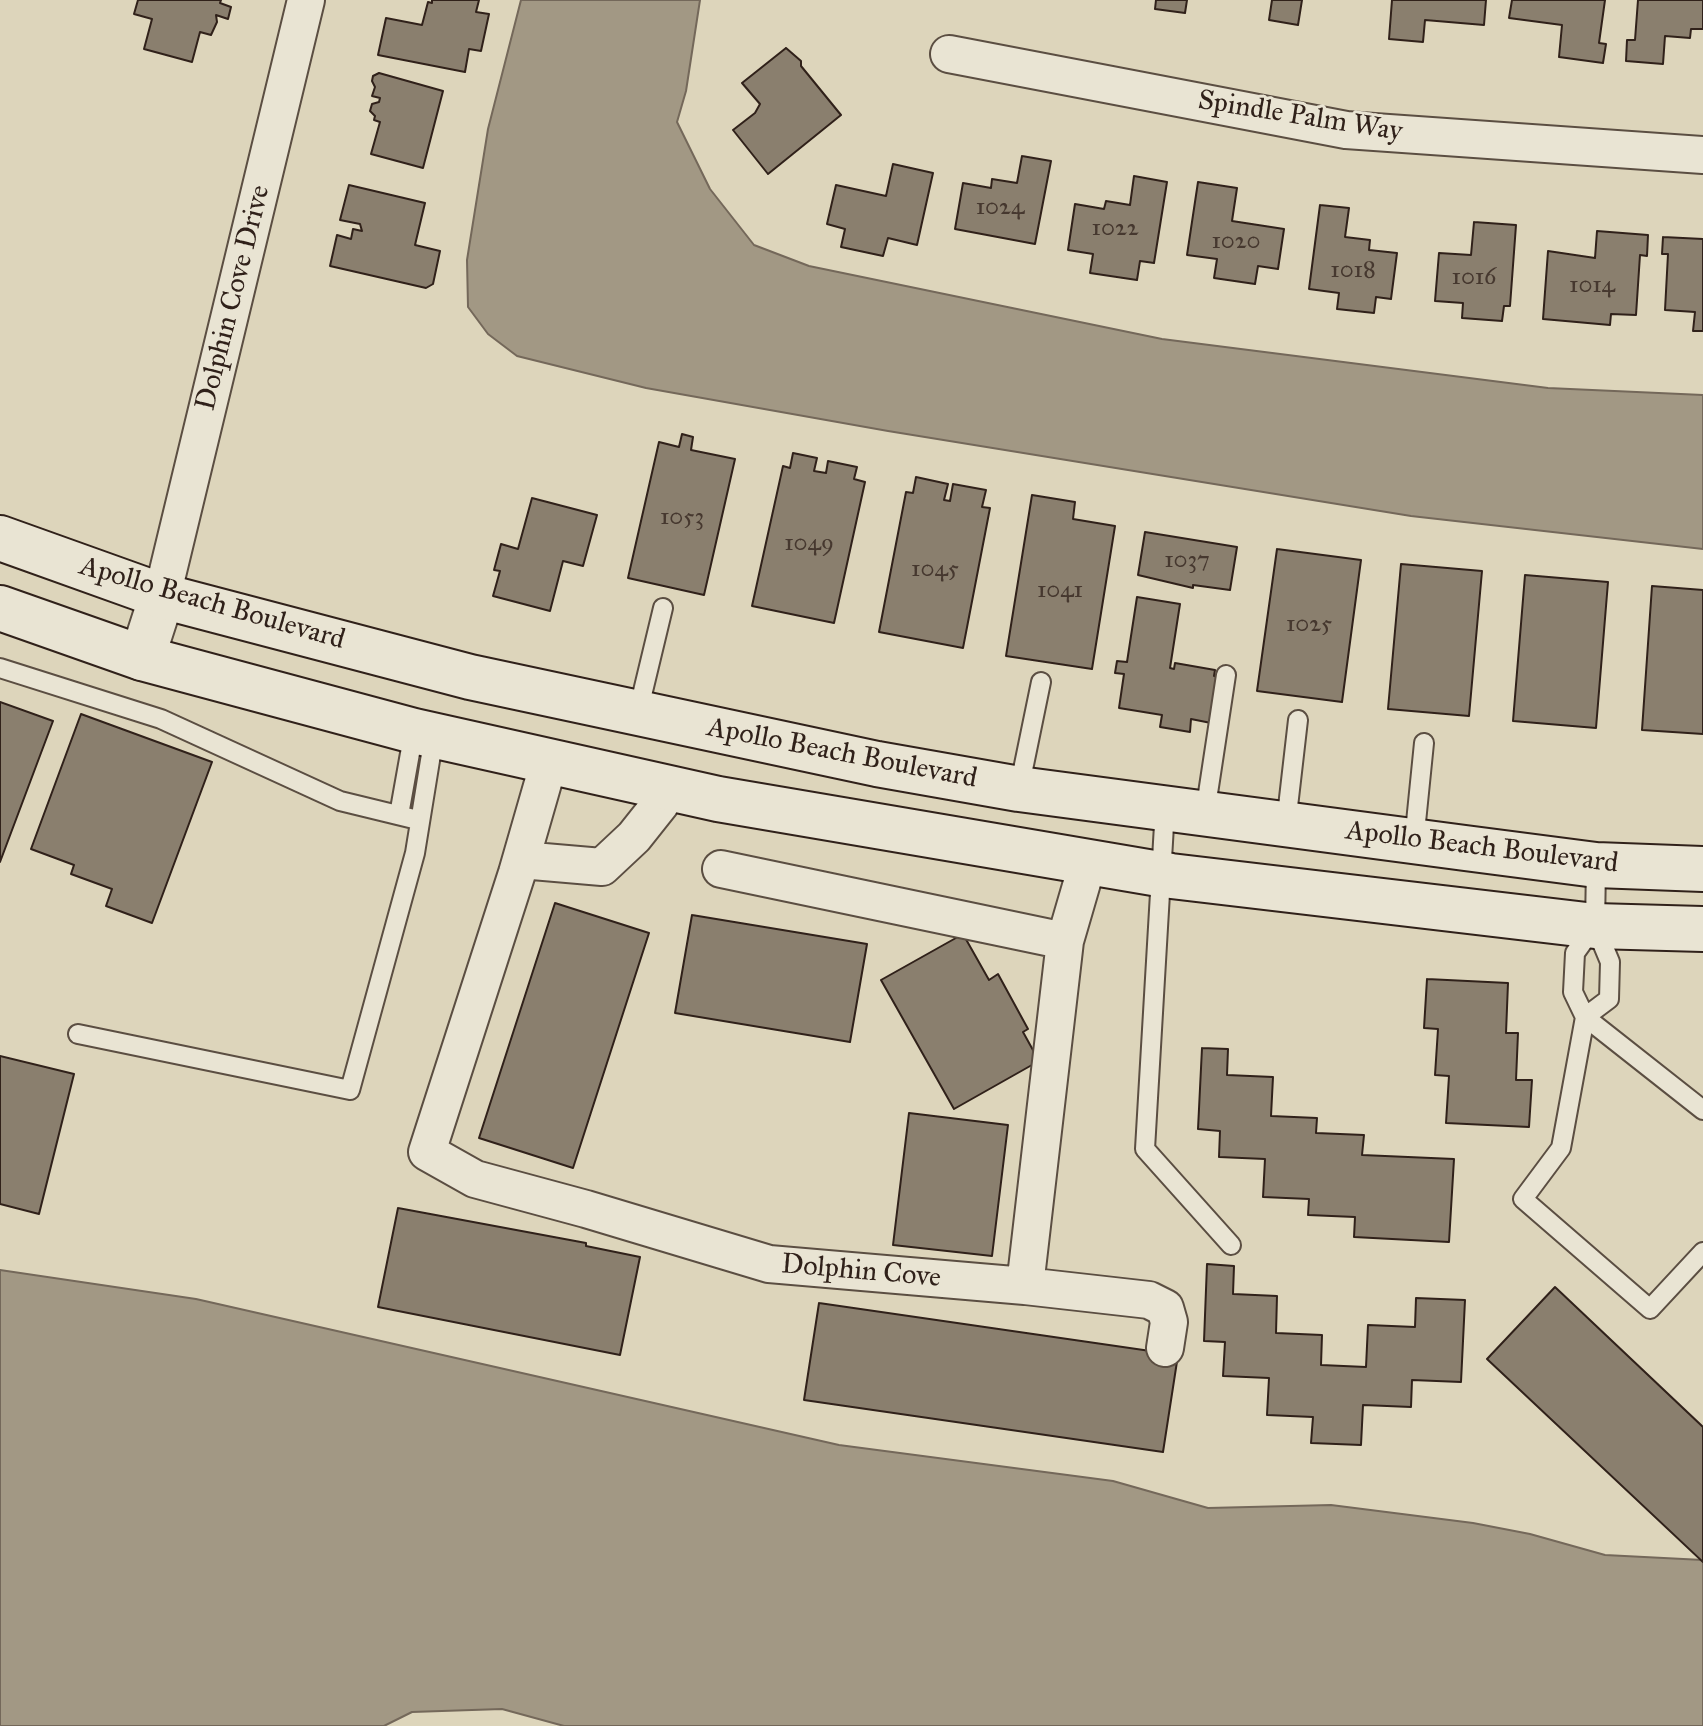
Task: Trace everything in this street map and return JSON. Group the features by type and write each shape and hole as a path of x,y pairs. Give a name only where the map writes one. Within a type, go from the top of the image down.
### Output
{"main road":[{"name":"Apollo Beach Boulevard","path":"0,538 162,596 470,677 877,764 1019,789 1414,842 1596,865 1703,869"},
{"path":"142,658 162,596"},
{"path":"0,608 142,658 424,733 733,802 1162,874 1595,926 1703,929"}],"street":[{"name":"Dolphin Cove Drive","path":"162,596 306,0"},
{"name":"Spindle Palm Way","path":"949,54 1346,130 1703,155"},
{"name":"Dolphin Cove","path":"549,762 519,867 427,1152 475,1179 769,1264 1025,1286"},
{"path":"519,867 602,867 634,837 661,803 663,787"},
{"path":"1088,862 1065,941 1025,1286 1149,1300 1165,1308 1169,1322 1165,1348"},
{"path":"721,869 1065,941"}],"lane":[{"path":"638,712 663,608"},
{"path":"0,668 161,719 340,801 418,820"},
{"path":"1226,675 1185,811 1162,874 1145,1149 1231,1245"},
{"path":"1019,789 1041,682"},
{"path":"1286,824 1298,720"},
{"path":"399,815 424,733"},
{"path":"78,1034 350,1090 415,853 424,733"},
{"path":"1414,842 1424,743"},
{"path":"1596,865 1595,926 1610,962 1609,999 1585,1017 1561,1148 1523,1199 1650,1309 1703,1252"},
{"path":"1595,926 1575,953 1573,992 1585,1017 1703,1110"}],"shaded area":[{"path":"521,0 700,0 686,91 677,122 710,189 754,245 809,266 1162,339 1548,388 1703,395 1703,549 1411,516 888,431 646,388 517,356 488,334 468,307 467,260 488,129"},
{"path":"0,1270 196,1299 839,1445 1113,1481 1208,1508 1331,1505 1473,1523 1530,1534 1605,1555 1703,1560 1703,1726 564,1726 502,1709 412,1712 384,1726 0,1726"}],"building":[{"path":"138,0 221,0 220,3 231,7 228,19 216,15 217,22 211,35 200,32 192,62 144,49 152,19 134,14"},
{"path":"432,0 479,0 476,12 489,14 481,51 469,49 465,72 378,55 386,18 422,25 428,2 432,3"},
{"path":"1156,0 1187,0 1185,13 1155,9"},
{"path":"1272,0 1302,0 1298,25 1269,20"},
{"path":"1392,0 1486,0 1484,25 1425,20 1423,42 1389,39"},
{"path":"1512,0 1605,0 1599,43 1606,44 1603,63 1559,57 1562,25 1509,18"},
{"path":"1638,0 1703,0 1703,29 1691,29 1690,38 1665,36 1663,64 1626,61 1627,40 1635,40"},
{"path":"786,48 801,61 801,66 841,115 768,174 733,130 755,113 760,104 742,83"},
{"path":"379,73 443,91 423,168 371,154 380,122 374,120 375,116 370,111 372,104 379,102 380,98 372,96 375,87 372,81 373,76"},
{"path":"1022,156 1051,161 1035,244 955,229 963,183 991,188 992,179 1017,183"},
{"path":"893,164 933,173 917,245 888,238 883,256 841,247 845,229 827,224 836,185 886,196"},
{"path":"1134,176 1167,182 1154,263 1140,261 1137,280 1090,273 1093,254 1068,250 1075,204 1104,209 1106,201 1130,205"},
{"path":"1198,182 1237,188 1232,221 1284,229 1278,269 1258,266 1255,284 1214,278 1217,259 1187,255"},
{"path":"349,185 425,203 415,245 440,251 433,284 426,288 330,266 337,235 351,239 353,229 362,231 360,224 340,220"},
{"path":"1320,205 1349,208 1345,237 1370,240 1369,250 1397,253 1391,299 1376,297 1374,313 1337,309 1339,293 1309,289"},
{"path":"1474,222 1516,225 1510,306 1504,306 1502,321 1462,318 1463,303 1435,301 1439,253 1471,255"},
{"path":"1597,231 1648,235 1647,256 1640,255 1636,315 1611,314 1610,325 1543,319 1548,251 1595,258"},
{"path":"1663,237 1703,239 1703,331 1693,331 1695,312 1665,310 1668,254 1662,254"},
{"path":"682,434 693,437 691,450 735,459 704,595 628,578 659,442 679,447"},
{"path":"793,453 817,458 814,471 826,473 828,461 857,467 854,479 865,482 834,623 752,606 783,466 790,468"},
{"path":"916,477 948,484 944,500 950,501 953,484 986,490 982,507 990,508 963,648 879,632 906,492 913,493"},
{"path":"1032,495 1075,502 1073,519 1115,526 1092,669 1006,656"},
{"path":"532,498 597,515 583,566 563,561 550,611 493,596 500,571 494,570 501,544 518,549"},
{"path":"1145,532 1237,547 1230,590 1193,585 1193,588 1138,575"},
{"path":"1277,549 1361,560 1342,702 1257,691"},
{"path":"1401,564 1482,571 1469,716 1388,709"},
{"path":"1525,575 1608,582 1596,728 1513,721"},
{"path":"1652,586 1703,590 1703,734 1642,730"},
{"path":"1137,597 1180,604 1170,668 1174,669 1175,663 1215,670 1214,676 1219,677 1211,723 1191,719 1190,732 1160,727 1162,715 1119,708 1124,674 1115,673 1117,661 1127,662"},
{"path":"0,702 53,721 0,862"},
{"path":"81,714 212,762 152,923 106,906 112,889 71,874 74,865 31,849"},
{"path":"555,903 649,933 573,1168 479,1138"},
{"path":"692,915 867,944 850,1042 675,1013"},
{"path":"963,934 989,980 998,974 1028,1029 1023,1032 1039,1061 954,1109 881,980"},
{"path":"1427,979 1508,983 1506,1033 1518,1033 1516,1080 1532,1080 1529,1127 1446,1123 1449,1076 1435,1075 1438,1029 1424,1028"},
{"path":"1202,1048 1228,1049 1227,1075 1273,1077 1271,1116 1317,1118 1316,1133 1364,1135 1362,1155 1454,1159 1449,1242 1354,1237 1355,1217 1308,1215 1309,1199 1263,1197 1265,1159 1219,1157 1220,1131 1198,1129"},
{"path":"0,1056 74,1074 39,1214 0,1204"},
{"path":"909,1113 1008,1125 992,1256 893,1245"},
{"path":"398,1208 586,1243 586,1246 640,1257 620,1355 378,1307"},
{"path":"1207,1264 1234,1266 1233,1294 1277,1296 1276,1333 1322,1335 1321,1365 1366,1367 1368,1325 1415,1327 1416,1298 1465,1300 1461,1382 1412,1380 1411,1407 1363,1405 1361,1445 1311,1443 1313,1417 1267,1415 1269,1378 1223,1376 1225,1342 1204,1341"},
{"path":"1555,1287 1703,1427 1703,1562 1487,1359"},
{"path":"819,1303 1178,1355 1163,1452 804,1400"}]}
